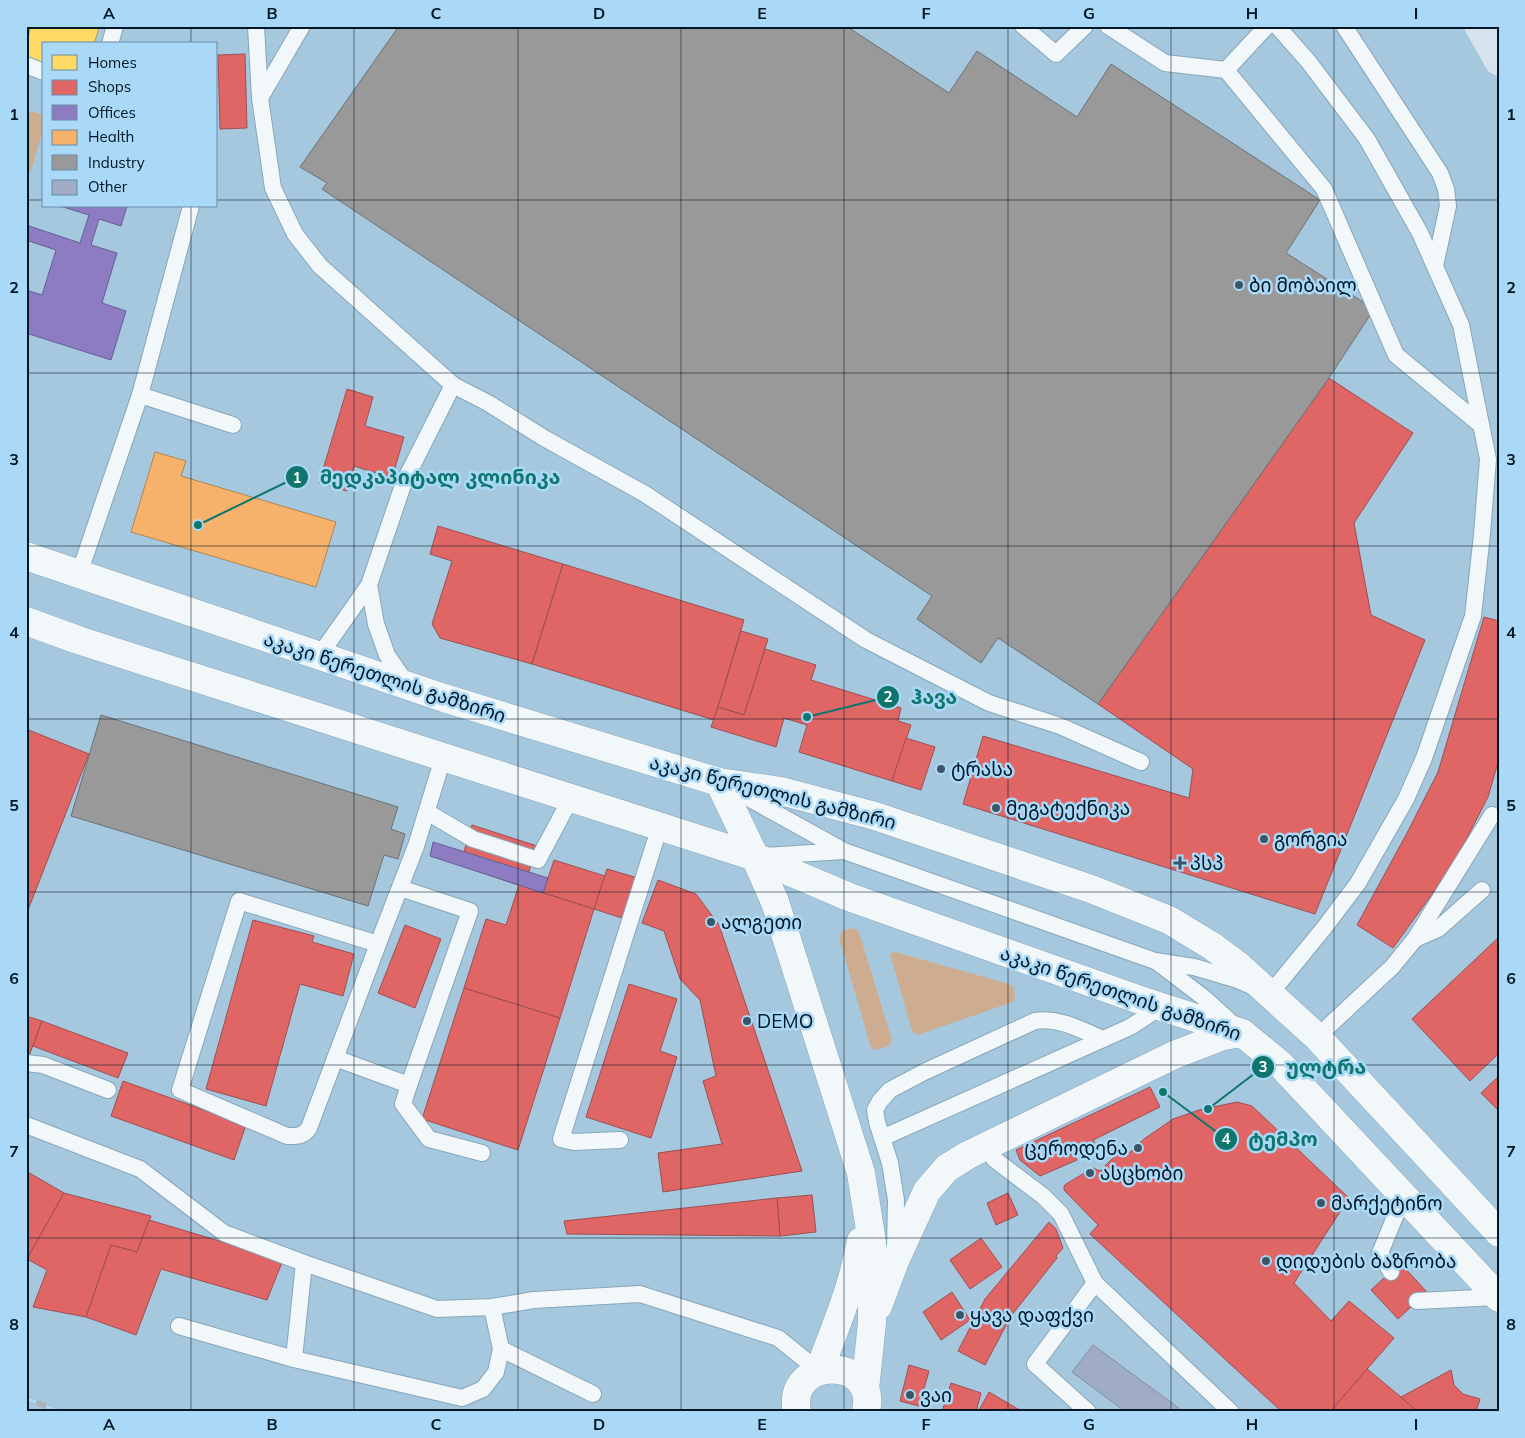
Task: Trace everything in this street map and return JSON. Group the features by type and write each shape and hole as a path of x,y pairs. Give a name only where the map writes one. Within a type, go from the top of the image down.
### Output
{"main road":[{"path":"1479,26 1499,61"},
{"name":"აკაკი წერეთლის გამზირი","path":"26,556 408,686 719,782 781,792 856,810 1083,886 1153,912 1212,946 1270,994 1317,1037 1499,1233"},
{"name":"აკაკი წერეთლის გამზირი","path":"26,621 78,640 755,857 849,897 1161,1007 1242,1033 1280,1064 1498,1297"},
{"path":"719,782 774,902 846,1123 860,1174 872,1242 872,1324 867,1406"},
{"path":"872,1324 896,1261 927,1191 947,1168 968,1155 1182,1052 1223,1036 1242,1033"},
{"path":"819,1370 842,1311 857,1264 867,1206"},
{"path":"797,1412 798,1391 807,1379 819,1370 832,1368 846,1371 857,1378 867,1406"}],"lane":[{"path":"111,42 115,26"},
{"path":"256,26 260,98 273,188 295,234 320,266 453,386 488,403 544,438 645,494 866,640 989,703 1060,726 1141,762"},
{"path":"260,98 302,26"},
{"path":"1024,26 1056,54 1085,26"},
{"path":"1108,26 1165,62 1226,70 1324,189 1396,355 1481,425"},
{"path":"1226,70 1267,26"},
{"path":"719,782 844,851 1155,961 1194,967 1235,979 1270,994 1336,913 1358,883 1406,799 1424,758 1473,616 1488,459 1461,325 1420,233 1367,139 1308,61 1277,26"},
{"path":"1344,26 1440,173 1446,189 1448,206 1435,266"},
{"path":"26,65 42,71"},
{"path":"79,574 140,395 190,208"},
{"path":"319,656 369,585 404,482 453,386"},
{"path":"140,395 234,425"},
{"path":"369,585 376,624 387,655 408,686"},
{"path":"378,944 239,901 180,1090 287,1136 301,1136 309,1128 400,888 427,812 443,758"},
{"path":"427,812 472,839 538,860 570,798"},
{"path":"1317,1037 1392,967 1414,940 1492,815"},
{"path":"620,1140 574,1142 560,1138 660,826"},
{"path":"755,857 844,851"},
{"path":"400,888 470,910 403,1104 430,1140 482,1152"},
{"path":"1414,940 1438,929 1482,890"},
{"path":"1155,961 1203,997 1242,1033"},
{"path":"882,1138 1130,1027 1161,1007"},
{"path":"896,1261 896,1200 890,1163 875,1110 890,1090 924,1072 1035,1021 1046,1019 1058,1021 1103,1039"},
{"path":"335,1058 409,1084"},
{"path":"26,1063 43,1065 108,1090"},
{"path":"26,1125 140,1169 224,1233 438,1309 492,1307 534,1300 640,1294 778,1338 819,1370"},
{"path":"988,1146 994,1159 1043,1196 1061,1214 1094,1282 1230,1412"},
{"path":"1391,1272 1380,1253 1404,1195"},
{"path":"294,1359 304,1262"},
{"path":"1088,1412 1035,1364 1094,1282"},
{"path":"1417,1301 1498,1297"},
{"path":"179,1326 294,1359 462,1398 483,1389 496,1372 501,1349 492,1307"},
{"path":"501,1349 593,1394"}],"shaded area":[{"path":"26,110 42,114 42,133 31,171 26,170"},
{"path":"853,928 859,932 892,1040 889,1046 877,1050 871,1048 839,937 842,931"},
{"path":"895,952 1009,984 1014,988 1015,996 1013,1002 917,1035 912,1031 890,954"}],"building: Homes":[{"path":"31,26 93,26 99,28 95,42 42,42 42,62 26,58 26,45"}],"building: Shops":[{"path":"245,54 247,128 220,129 218,55"},
{"path":"1329,378 1413,433 1354,523 1371,615 1425,640 1315,914 963,804 983,736 1189,798 1193,769 1098,704"},
{"path":"347,389 373,397 365,426 404,437 392,478 354,466 347,491 319,483"},
{"path":"438,526 563,564 532,664 440,638 432,624 452,561 430,554"},
{"path":"563,564 744,620 714,720 532,664"},
{"path":"1484,617 1499,621 1499,759 1488,797 1453,865 1393,948 1357,925 1438,772"},
{"path":"741,631 768,639 744,715 718,707"},
{"path":"765,649 816,665 811,680 901,708 898,721 911,725 892,781 799,752 807,725 784,718 776,747 711,727 718,707 744,715"},
{"path":"26,729 89,754 26,915"},
{"path":"906,738 935,747 921,790 892,781"},
{"path":"472,825 537,846 524,887 460,865"},
{"path":"554,860 605,876 594,909 543,893"},
{"path":"607,869 638,878 625,919 594,909"},
{"path":"658,880 696,894 719,925 802,1171 663,1192 658,1153 722,1144 703,1081 716,1076 700,1000 680,979 664,931 642,923"},
{"path":"519,885 594,909 560,1018 464,988 486,919 506,925"},
{"path":"253,920 314,936 312,942 354,954 343,996 300,984 266,1106 206,1089"},
{"path":"405,925 441,939 415,1008 378,993"},
{"path":"1499,937 1499,1053 1470,1081 1412,1019"},
{"path":"629,984 677,999 660,1051 677,1057 651,1138 586,1117"},
{"path":"464,988 560,1018 518,1150 422,1119"},
{"path":"26,1016 42,1021 29,1056 26,1055"},
{"path":"42,1021 128,1053 118,1078 33,1046"},
{"path":"1499,1076 1499,1111 1481,1093"},
{"path":"123,1081 246,1125 234,1160 111,1116"},
{"path":"1150,1087 1160,1107 1093,1140 1095,1143 1073,1154 1077,1160 1040,1176 1020,1160 1016,1150"},
{"path":"1237,1102 1252,1106 1349,1198 1294,1283 1331,1321 1349,1301 1394,1338 1330,1412 1282,1412 1090,1234 1098,1225 1064,1190 1066,1184 1093,1168 1100,1171 1123,1148 1128,1154 1144,1139 1173,1119 1199,1110"},
{"path":"26,1171 64,1193 26,1261"},
{"path":"64,1193 151,1216 137,1252 111,1245 86,1317 33,1307 47,1270 27,1259"},
{"path":"1008,1193 1018,1215 996,1225 987,1203"},
{"path":"812,1195 816,1232 780,1236 777,1198"},
{"path":"777,1198 780,1236 567,1234 564,1221"},
{"path":"149,1220 283,1260 267,1300 161,1269 136,1335 86,1317 111,1245 137,1252"},
{"path":"1049,1222 1056,1229 1063,1248 1011,1316 985,1365 958,1351 985,1299"},
{"path":"981,1238 1002,1267 970,1289 950,1260"},
{"path":"1400,1263 1427,1292 1398,1319 1371,1290"},
{"path":"952,1292 970,1320 941,1340 923,1312"},
{"path":"909,1365 929,1371 919,1406 900,1401"},
{"path":"1367,1369 1401,1397 1418,1412 1330,1412"},
{"path":"1451,1370 1454,1385 1463,1394 1480,1399 1476,1412 1418,1412 1401,1397"},
{"path":"951,1383 981,1393 976,1412 942,1412"},
{"path":"989,1392 1023,1412 978,1412"}],"building: Offices":[{"path":"66,208 126,208 121,226 99,219 91,245 117,253 102,303 126,311 111,360 26,333 26,290 42,295 56,250 26,240 26,225 80,243 89,215"},
{"path":"433,842 548,878 543,893 430,856"}],"building: Health":[{"path":"155,452 186,461 181,476 336,522 316,587 131,532"}],"building: Industry":[{"path":"399,26 846,26 949,93 977,51 1077,117 1111,64 1320,200 1286,253 1374,309 1329,378 1098,704 998,638 981,663 917,619 932,596 322,189 327,183 300,167"},
{"path":"101,715 398,807 391,829 405,834 398,859 384,855 368,906 71,816"}],"building: Other":[{"path":"1093,1345 1184,1412 1126,1412 1072,1372"}],"railway":[{"path":"26,1398 59,1412"}],"place":[{"name":"ბი მობაილ","path":"1239,285"},
{"name":"მედკაპიტალ კლინიკა","path":"198,525"},
{"name":"ჰავა","path":"807,717"},
{"name":"ტრასა","path":"941,769"},
{"name":"მეგატექნიკა","path":"996,808"},
{"name":"გორგია","path":"1264,839"},
{"name":"პსპ","path":"1180,863"},
{"name":"ალგეთი","path":"711,922"},
{"name":"DEMO","path":"747,1021"},
{"name":"ტემპო","path":"1163,1092"},
{"name":"ულტრა","path":"1208,1109"},
{"name":"ცეროდენა","path":"1138,1148"},
{"name":"ასცხობი","path":"1090,1173"},
{"name":"მარქეტინო","path":"1321,1203"},
{"name":"დიდუბის ბაზრობა","path":"1266,1261"},
{"name":"ყავა დაფქვი","path":"960,1315"},
{"name":"ვაი","path":"910,1395"}]}
